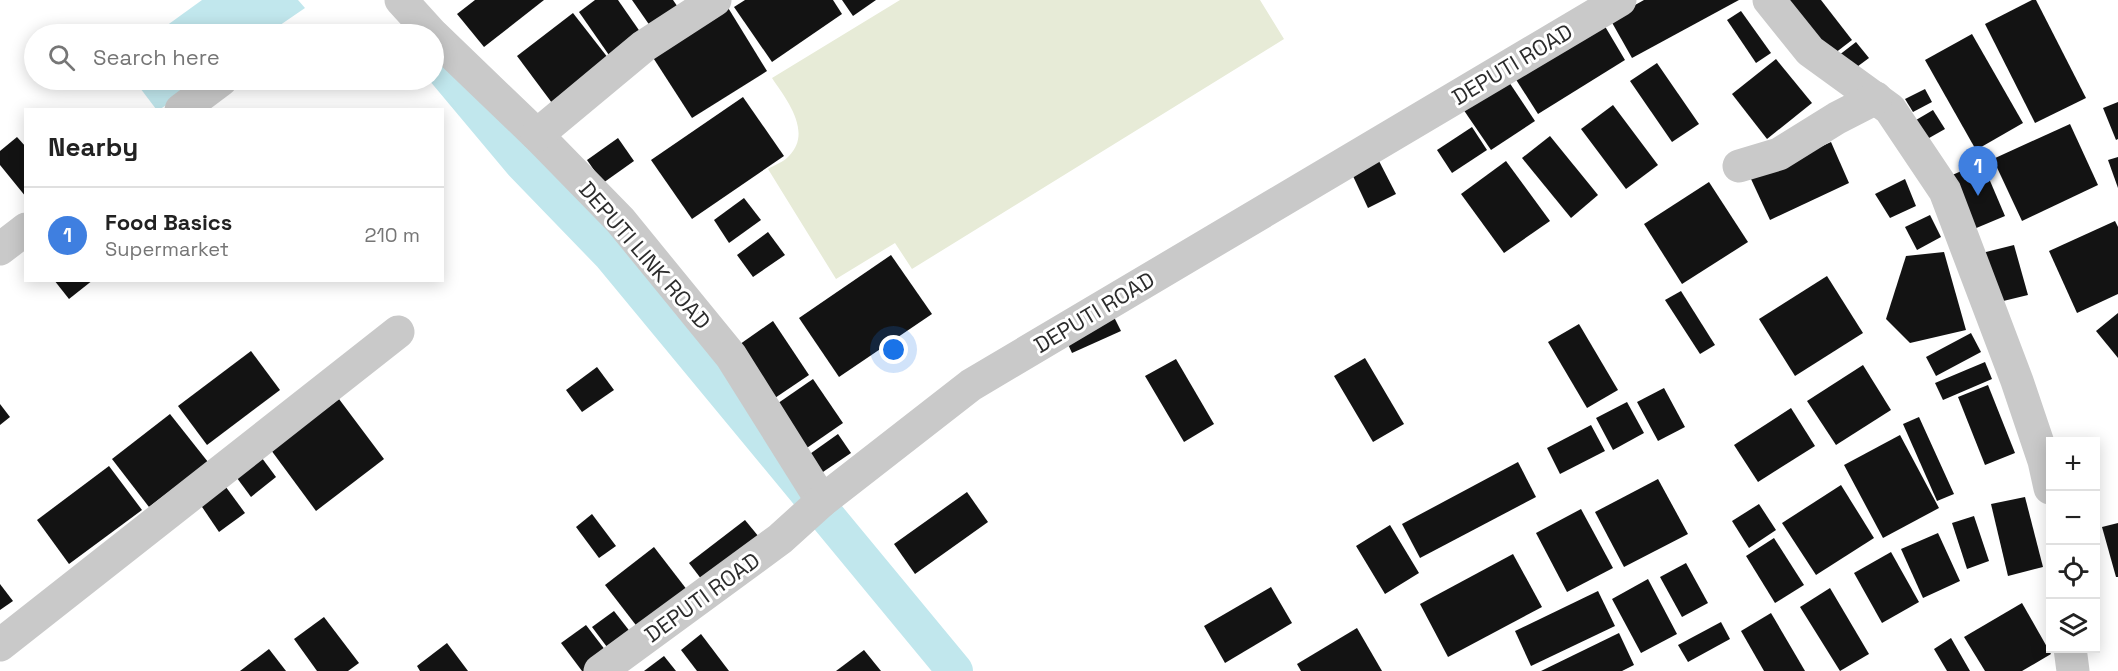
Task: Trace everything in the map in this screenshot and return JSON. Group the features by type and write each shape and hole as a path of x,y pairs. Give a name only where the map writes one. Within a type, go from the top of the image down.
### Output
{"street":[{"name":"DEPUTI LINK ROAD","path":"401,0 423,24"},
{"name":"DEPUTI ROAD","path":"600,671 780,539 822,501 971,385 1620,0"},
{"path":"1769,0 1810,51 1890,109 1945,190 2017,381 2046,470"},
{"path":"537,135 644,46 705,7"},
{"name":"DEPUTI LINK ROAD","path":"444,46 537,135 620,220 731,356 822,501"},
{"path":"184,108 208,90"},
{"path":"1739,166 1779,154 1837,118 1876,98"},
{"path":"0,249 24,231"},
{"path":"0,645 398,332"},
{"path":"2071,653 2073,671"}],"green space":[{"path":"900,0 1260,0 1284,39 912,269 895,243 836,279 768,169 789,156 796,147 798,137 795,116 772,78"}],"water":[{"path":"202,0 298,0 305,8 282,24 169,24"},
{"path":"142,90 188,90 162,108 155,108"}],"building":[{"path":"475,0 544,0 484,47 457,14"},
{"path":"595,0 618,0 643,36 611,58 579,12"},
{"path":"632,0 673,0 682,13 655,33"},
{"path":"745,0 833,0 842,14 772,62 734,7"},
{"path":"842,0 876,0 853,16"},
{"path":"1644,0 1739,0 1632,58 1610,19"},
{"path":"1779,0 1821,0 1852,40 1826,60"},
{"path":"2036,0 2086,98 2035,123 1985,24"},
{"path":"727,6 767,71 692,118 652,56"},
{"path":"1741,11 1771,53 1756,63 1727,20"},
{"path":"573,13 612,63 555,107 517,56"},
{"path":"1603,23 1625,60 1538,114 1515,78"},
{"path":"1972,34 2023,123 1976,150 1925,60"},
{"path":"1856,42 1869,58 1846,75 1834,59"},
{"path":"1776,59 1812,103 1767,139 1732,94"},
{"path":"1657,63 1699,124 1672,142 1630,81"},
{"path":"1507,79 1535,121 1491,150 1463,109"},
{"path":"1925,89 1932,102 1913,112 1905,99"},
{"path":"743,97 784,156 692,219 651,160"},
{"path":"2118,102 2118,139 2116,140 2103,108"},
{"path":"1613,105 1658,165 1626,189 1581,129"},
{"path":"1933,110 1945,129 1922,142 1911,123"},
{"path":"2070,124 2098,185 2022,221 1993,159"},
{"path":"1472,127 1487,150 1452,173 1437,150"},
{"path":"1550,136 1598,195 1571,218 1522,158"},
{"path":"17,137 24,145 24,195 0,165 0,151"},
{"path":"618,138 634,161 603,183 587,160"},
{"path":"1831,142 1849,183 1770,220 1751,179"},
{"path":"2118,157 2118,188 2108,160"},
{"path":"1379,161 1396,194 1368,208 1352,174"},
{"path":"1506,161 1550,221 1504,253 1461,194"},
{"path":"1982,162 2005,216 1974,229 1950,176"},
{"path":"1905,179 1916,206 1890,218 1875,194"},
{"path":"1709,182 1748,242 1682,284 1644,224"},
{"path":"744,198 761,220 729,243 714,220"},
{"path":"1930,215 1941,237 1917,250 1905,227"},
{"path":"2115,221 2118,227 2118,294 2077,313 2049,251"},
{"path":"768,232 785,255 753,277 737,255"},
{"path":"2014,245 2028,295 1995,303 1982,253"},
{"path":"1944,252 1966,330 1910,343 1886,319 1906,256"},
{"path":"891,255 932,314 839,377 799,318"},
{"path":"1827,276 1863,333 1795,376 1759,319"},
{"path":"56,282 90,282 69,299"},
{"path":"1681,291 1715,345 1700,354 1665,300"},
{"path":"2118,313 2118,358 2096,331"},
{"path":"1114,317 1121,331 1072,353 1066,340"},
{"path":"773,321 809,375 769,402 733,349"},
{"path":"1579,324 1618,390 1587,408 1548,342"},
{"path":"1971,333 1981,352 1936,376 1926,357"},
{"path":"251,351 280,390 207,445 178,406"},
{"path":"1365,358 1404,424 1373,442 1334,376"},
{"path":"1176,359 1214,424 1184,442 1145,376"},
{"path":"1985,362 1992,379 1943,400 1935,383"},
{"path":"1863,365 1891,410 1836,445 1807,401"},
{"path":"597,367 614,390 582,412 566,390"},
{"path":"813,379 843,423 801,452 771,408"},
{"path":"1988,385 2015,453 1985,465 1958,397"},
{"path":"1664,388 1685,427 1658,441 1637,402"},
{"path":"339,399 384,459 316,511 271,450"},
{"path":"1627,402 1644,433 1613,450 1596,418"},
{"path":"0,404 10,417 0,425"},
{"path":"1791,408 1815,446 1758,482 1734,445"},
{"path":"170,414 208,462 149,507 112,459"},
{"path":"1919,417 1954,494 1937,501 1903,424"},
{"path":"1591,425 1605,451 1560,474 1547,448"},
{"path":"838,434 851,453 820,474 807,456"},
{"path":"1900,435 1939,508 1883,538 1844,465"},
{"path":"259,454 276,477 251,497 234,474"},
{"path":"1518,462 1536,497 1420,558 1402,524"},
{"path":"109,466 142,510 69,564 37,520"},
{"path":"1658,479 1688,534 1624,567 1595,512"},
{"path":"223,483 245,513 219,532 198,501"},
{"path":"1841,485 1874,538 1816,575 1782,523"},
{"path":"967,492 988,522 915,574 894,544"},
{"path":"2025,497 2043,567 2008,576 1991,504"},
{"path":"1759,504 1776,530 1749,548 1732,521"},
{"path":"1581,509 1613,568 1567,592 1536,533"},
{"path":"592,514 616,546 599,558 576,527"},
{"path":"1974,516 1989,561 1967,569 1952,523"},
{"path":"745,520 759,537 702,580 689,563"},
{"path":"2118,523 2118,577 2116,577 2102,527"},
{"path":"1390,525 1419,573 1385,594 1356,546"},
{"path":"1938,533 1960,581 1923,598 1901,549"},
{"path":"1774,538 1804,585 1775,603 1746,556"},
{"path":"654,547 691,595 642,633 605,585"},
{"path":"1891,552 1919,602 1882,623 1854,573"},
{"path":"1513,554 1542,607 1448,657 1420,604"},
{"path":"1686,563 1708,603 1682,617 1660,577"},
{"path":"1648,579 1677,634 1641,653 1612,599"},
{"path":"0,584 13,601 0,610"},
{"path":"1271,587 1292,623 1225,663 1204,626"},
{"path":"1830,588 1869,654 1840,671 1800,607"},
{"path":"1598,591 1615,626 1531,666 1515,631"},
{"path":"2022,603 2046,645 2046,653 2051,654 2022,671 1985,671 1964,637"},
{"path":"614,611 635,638 613,655 592,627"},
{"path":"1771,613 1805,671 1764,671 1741,631"},
{"path":"324,617 359,663 348,671 317,671 294,639"},
{"path":"1721,622 1730,639 1688,662 1678,645"},
{"path":"586,625 609,655 587,671 582,671 561,643"},
{"path":"1357,628 1382,671 1301,671 1297,664"},
{"path":"1619,633 1634,665 1622,671 1541,671"},
{"path":"701,634 729,671 697,671 681,650"},
{"path":"1951,638 1970,671 1947,671 1934,649"},
{"path":"447,643 468,671 420,671 417,666"},
{"path":"269,649 286,671 240,671"},
{"path":"864,650 881,671 836,671"},
{"path":"664,656 676,671 644,671"}],"waterway":[{"path":"444,70 522,163 611,255 955,671"}],"place":[{"name":"Food Basics","path":"1978,196"}]}
